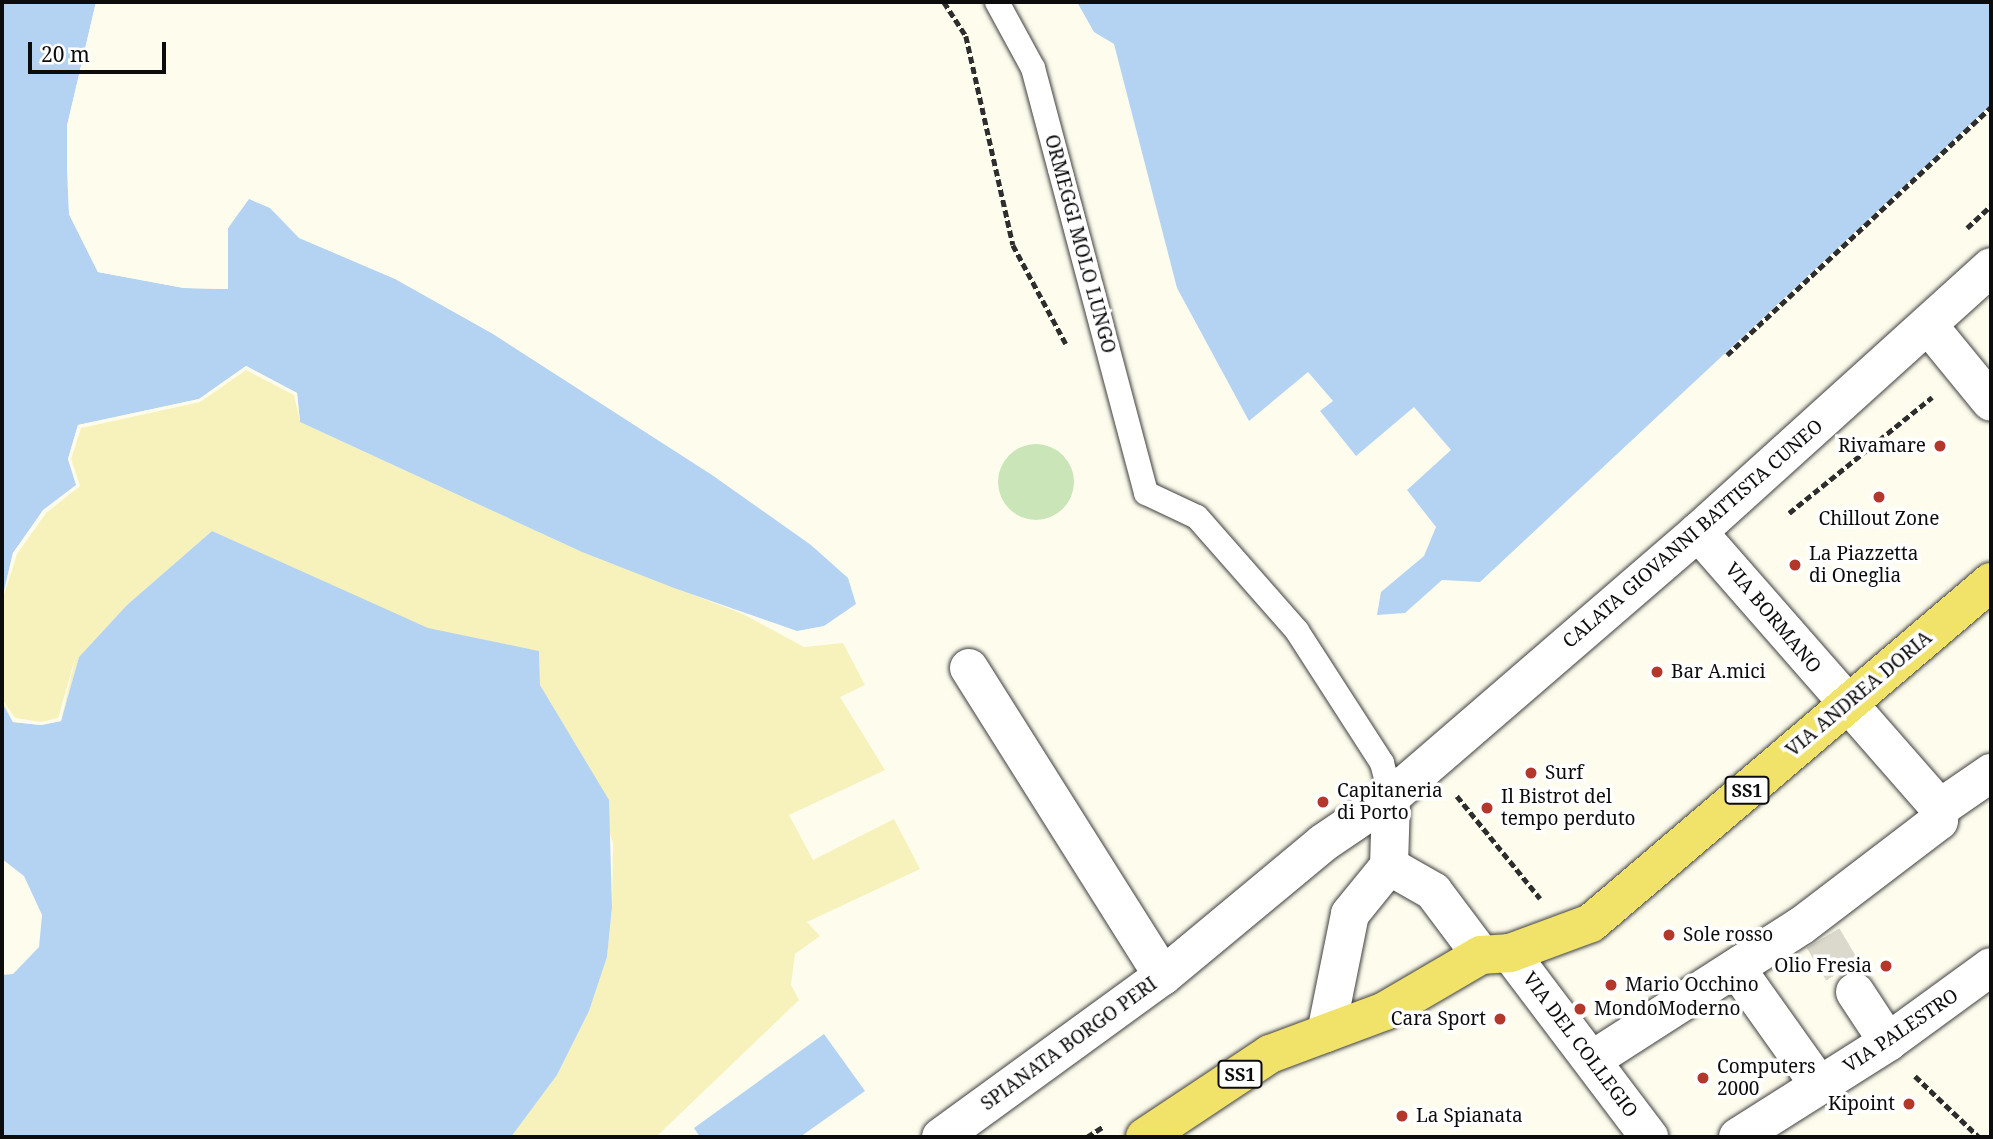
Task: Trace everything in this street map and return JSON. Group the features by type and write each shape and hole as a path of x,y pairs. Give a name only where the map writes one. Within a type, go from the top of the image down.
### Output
{"main road":[{"name":"VIA ANDREA DORIA","path":"1496,954 1591,923 1991,582"},
{"name":"SS1","path":"1157,1134 1270,1054 1385,1011 1496,954"}],"street":[{"name":"CALATA GIOVANNI BATTISTA CUNEO","path":"1163,976 1323,843 1391,797 1698,532 1991,267"},
{"path":"1928,325 1991,401"},
{"name":"VIA BORMANO","path":"1698,532 1846,705 1940,808"},
{"path":"969,668 1163,976"},
{"path":"1592,1060 1735,968 1817,928 1939,821 1940,808 1991,773"},
{"path":"1326,1033 1350,914 1389,866 1391,797"},
{"name":"VIA DEL COLLEGIO","path":"1389,866 1433,891 1496,954 1592,1060 1649,1137"},
{"name":"VIA PALESTRO","path":"1738,1137 1888,1042 1991,967"},
{"path":"1735,968 1819,1085"},
{"name":"SPIANATA BORGO PERI","path":"941,1137 1163,976"},
{"path":"1855,992 1888,1042"}],"lane":[{"name":"ORMEGGI MOLO LUNGO","path":"997,2 1033,68 1146,493 1197,517 1297,631 1382,763 1391,797"}],"path":[{"path":"944,2 966,36 1013,245 1070,351"},
{"path":"1727,355 1991,107"},
{"path":"1456,796 1546,905"},
{"path":"1888,1042 1913,1073 1979,1137"}],"green space":[{"path":"1029,444 1043,444 1057,450 1068,461 1074,482 1071,497 1063,509 1043,520 1029,520 1015,514 1004,503 998,489 998,475 1004,461 1015,450"}],"sand":[{"path":"246,366 297,393 300,422 582,552 743,614 804,647 843,643 865,685 840,697 885,770 789,815 813,860 894,819 920,869 807,922 820,936 795,954 791,985 799,1000 656,1137 511,1137 557,1075 589,1011 607,957 612,907 613,843 585,760 540,685 539,651 428,629 212,531 127,605 79,657 61,721 41,725 13,722 2,703 2,598 13,553 68,459 78,425"}],"water":[{"path":"2,2 96,2 67,126 67,170 69,214 98,272 184,288 228,289 228,228 249,199 270,208 299,238 395,279 493,334 712,475 811,545 848,578 856,604 824,626 797,631 674,588 582,552 300,422 297,393 246,366 199,399 78,425 68,459 77,485 43,511 13,553 2,598"},
{"path":"1077,2 1991,2 1991,105 1480,582 1442,580 1405,613 1377,615 1381,592 1424,556 1436,527 1407,490 1451,450 1414,407 1356,456 1320,411 1333,401 1308,372 1249,421 1177,288 1114,44 1094,32"},
{"path":"212,531 428,628 539,651 540,685 609,800 612,907 607,957 589,1011 557,1075 511,1137 2,1137 2,703 13,722 41,725 61,721 79,657 127,605"},
{"path":"824,1034 865,1091 800,1137 700,1137 694,1128"}],"pier":[{"path":"96,2 99,2 70,126 73,213 101,269 185,285 224,286 224,227 249,196 228,228 228,289 184,288 98,272 69,214 67,126"},
{"path":"246,366 297,393 300,422 294,395 246,370 200,402 81,428 71,459 80,486 46,513 17,554 2,601 13,553 43,510 76,485 68,459 78,425 199,399"},
{"path":"76,655 61,721 41,725 13,722 2,699 15,718 41,722 58,718"},
{"path":"2,859 24,876 42,915 39,947 13,974 2,975"}],"tunnel":[{"path":"1823,938 1855,992"}],"place":[{"name":"Rivamare","path":"1940,446"},
{"name":"Chillout Zone","path":"1879,497"},
{"name":"La Piazzetta di Oneglia","path":"1795,565"},
{"name":"Bar A.mici","path":"1657,672"},
{"name":"Surf","path":"1531,773"},
{"name":"Capitaneria di Porto","path":"1323,802"},
{"name":"Il Bistrot del tempo perduto","path":"1487,808"},
{"name":"Sole rosso","path":"1669,935"},
{"name":"Olio Fresia","path":"1886,966"},
{"name":"Mario Occhino","path":"1611,985"},
{"name":"MondoModerno","path":"1580,1009"},
{"name":"Cara Sport","path":"1500,1019"},
{"name":"Computers 2000","path":"1703,1078"},
{"name":"Kipoint","path":"1909,1104"},
{"name":"La Spianata","path":"1402,1116"}]}
